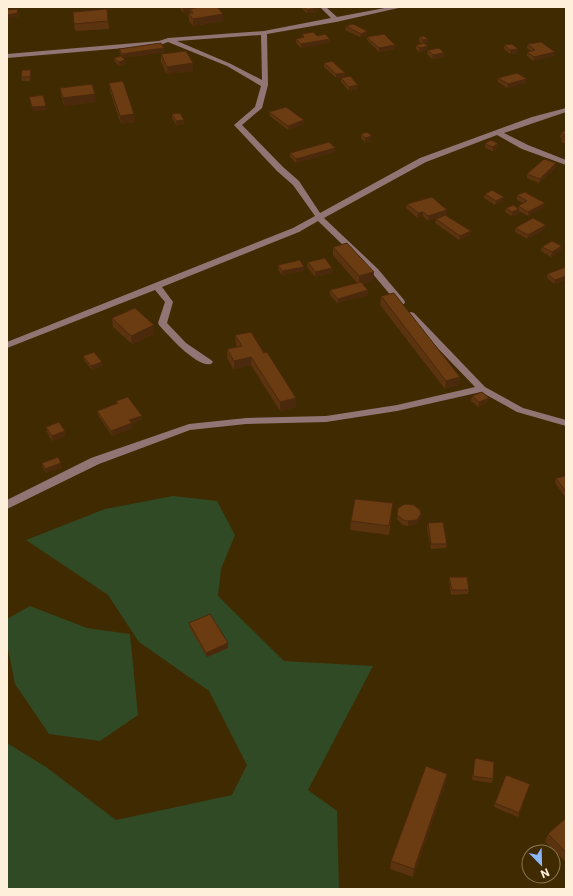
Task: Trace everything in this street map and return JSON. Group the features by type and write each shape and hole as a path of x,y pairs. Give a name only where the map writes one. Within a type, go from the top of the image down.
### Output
{"street":[{"path":"323,7 336,20"},
{"path":"7,56 160,43 168,40 264,33 400,7"},
{"path":"264,33 265,85 258,108 238,125 280,169 296,183 319,217 374,271 418,324 482,389 520,410 566,424"},
{"path":"168,40 229,65 265,85"},
{"path":"7,345 296,230 424,160 535,119 566,110"},
{"path":"498,133 525,148 566,164"},
{"path":"157,286 169,302 162,323 177,341 195,355 208,362"},
{"path":"7,505 95,461 189,427 246,421 326,419 397,408 482,389"}],"green space":[{"path":"173,496 217,501 235,535 221,569 218,596 284,661 373,666 308,790 337,811 339,889 7,889 7,743 46,767 116,820 232,795 247,765 209,691 139,642 108,595 26,540 105,509"},
{"path":"30,606 87,628 130,634 138,715 100,741 49,734 15,684 7,644 7,619"}],"building":[{"path":"181,7 193,7 183,9"},
{"path":"200,7 217,7 223,14 193,19 188,13 193,13 190,9"},
{"path":"304,7 317,7 318,8 307,10"},
{"path":"17,9 18,13 7,15 7,10"},
{"path":"107,9 108,21 74,24 73,12"},
{"path":"353,24 367,31 361,34 346,26"},
{"path":"313,32 317,36 325,34 330,39 301,44 296,39 304,37 302,34"},
{"path":"384,34 395,45 379,48 367,37"},
{"path":"424,36 428,39 423,40 419,37"},
{"path":"541,42 555,52 534,57 527,52 535,50 528,44"},
{"path":"161,43 164,48 122,54 119,49"},
{"path":"424,43 428,46 420,48 416,45"},
{"path":"512,44 518,49 510,50 504,45"},
{"path":"439,48 444,53 433,55 428,50"},
{"path":"186,51 193,63 167,67 161,54"},
{"path":"121,56 125,60 119,62 114,58"},
{"path":"332,61 345,73 336,74 324,63"},
{"path":"22,70 31,70 30,77 21,77"},
{"path":"517,73 527,79 508,84 498,78"},
{"path":"350,76 358,85 349,87 341,78"},
{"path":"123,81 134,114 120,116 109,83"},
{"path":"92,84 95,94 63,98 60,88"},
{"path":"43,95 46,106 32,107 29,97"},
{"path":"286,107 304,120 288,126 269,112"},
{"path":"180,113 184,120 176,121 172,114"},
{"path":"566,130 566,136 561,133"},
{"path":"367,132 372,136 365,138 361,134"},
{"path":"490,140 498,143 493,147 485,144"},
{"path":"329,142 335,148 296,159 290,153"},
{"path":"544,159 556,163 540,179 527,174"},
{"path":"492,190 504,197 496,201 485,194"},
{"path":"525,192 545,203 528,212 518,206 527,201 517,195"},
{"path":"432,197 447,210 428,216 423,212 418,213 407,204"},
{"path":"513,205 519,209 512,212 506,208"},
{"path":"445,215 471,231 460,236 436,219"},
{"path":"533,218 546,225 528,235 515,228"},
{"path":"552,241 562,246 552,252 542,247"},
{"path":"347,243 374,272 359,276 333,247"},
{"path":"325,258 332,268 315,272 308,262"},
{"path":"300,260 304,267 282,271 278,265"},
{"path":"566,267 566,276 555,280 547,274"},
{"path":"361,282 368,290 338,299 330,290"},
{"path":"394,293 460,377 446,381 381,296"},
{"path":"135,308 154,325 131,336 112,318"},
{"path":"251,332 264,353 267,352 296,398 280,402 251,357 234,361 227,349 242,346 235,335"},
{"path":"94,352 102,362 91,366 83,356"},
{"path":"482,392 489,398 479,402 472,396"},
{"path":"128,397 142,416 129,420 132,423 111,431 97,411 118,403 116,401"},
{"path":"59,422 65,431 52,436 46,427"},
{"path":"58,457 61,463 45,469 42,463"},
{"path":"566,476 566,492 556,478"},
{"path":"355,499 393,503 389,526 351,521"},
{"path":"405,504 414,505 420,510 421,514 417,520 403,520 397,515 398,508"},
{"path":"443,522 447,544 431,544 428,523"},
{"path":"449,577 467,577 469,590 452,590"},
{"path":"210,614 228,643 206,653 189,623"},
{"path":"475,758 494,762 493,779 473,776"},
{"path":"426,766 447,774 414,869 391,861"},
{"path":"506,775 530,784 519,813 495,803"},
{"path":"566,818 566,852 561,847 561,844 558,844 548,834"}]}
